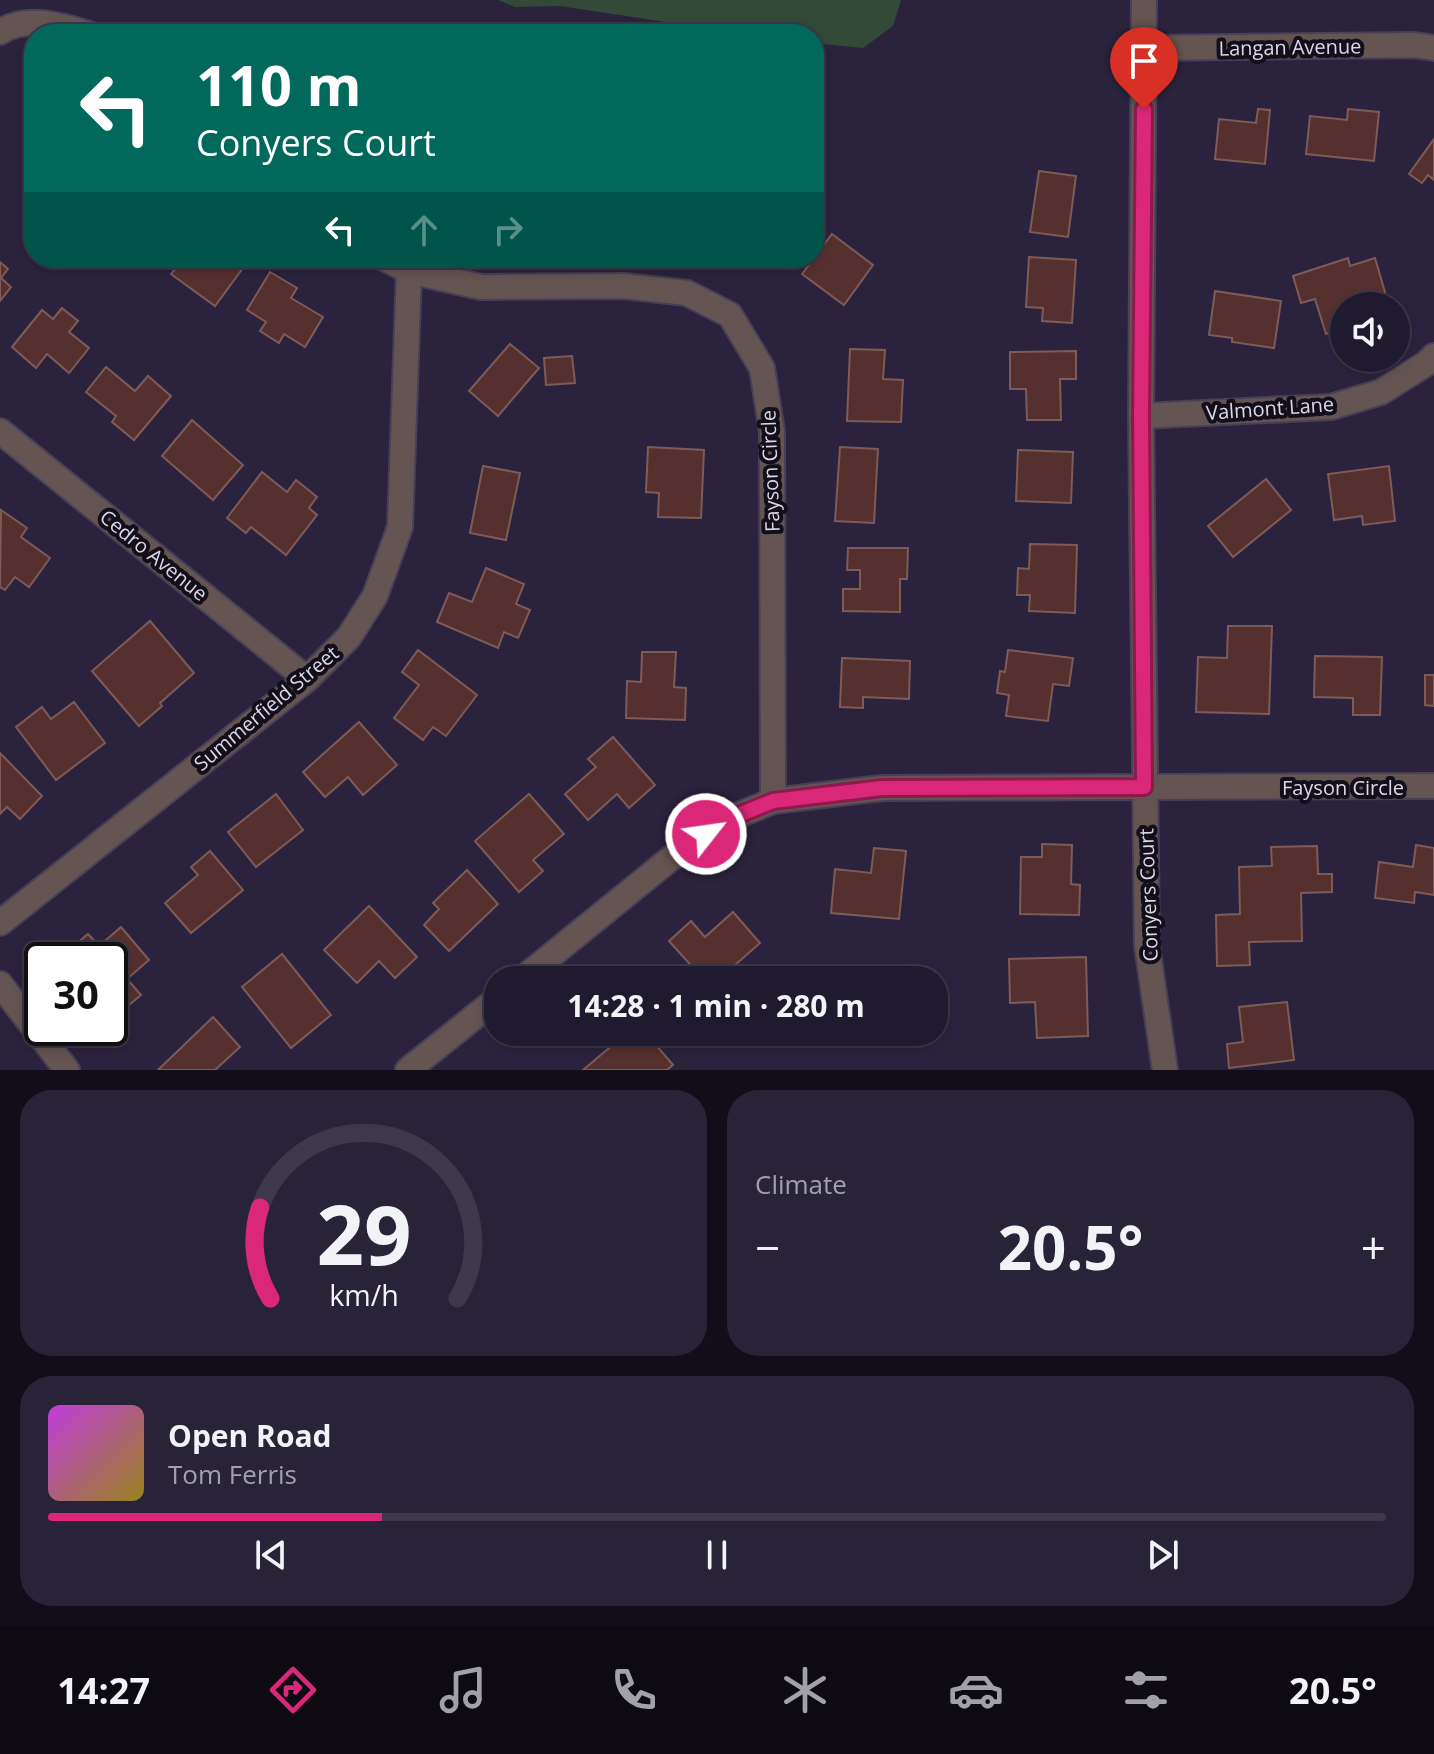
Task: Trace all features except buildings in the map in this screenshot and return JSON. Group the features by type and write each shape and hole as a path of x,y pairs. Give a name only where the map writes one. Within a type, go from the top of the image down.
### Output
{"street":[{"name":"Conyers Court","path":"1144,0 1141,416 1147,946 1165,1070"},
{"path":"0,32 11,25 24,24"},
{"path":"34,24 59,24"},
{"name":"Langan Avenue","path":"1145,48 1414,45 1434,48"},
{"name":"Fayson Circle","path":"403,268 481,287 624,286 687,293 730,315 762,368 772,432 773,801"},
{"name":"Summerfield Street","path":"0,923 307,679 349,637 375,596 400,527 409,271"},
{"name":"Valmont Lane","path":"1141,416 1331,407 1381,392 1434,356"},
{"name":"Cedro Avenue","path":"0,431 307,679"},
{"name":"Fayson Circle","path":"538,966 670,859 724,821 773,801 882,788 1434,786"},
{"path":"0,984 67,1070"},
{"path":"408,1070 484,1009"}],"green space":[{"path":"498,0 901,0 893,26 863,48 824,44 824,24 679,24 560,6 515,7"}],"route":[{"path":"706,834 724,821 773,801 882,788 1144,787 1141,416 1144,109"}]}
